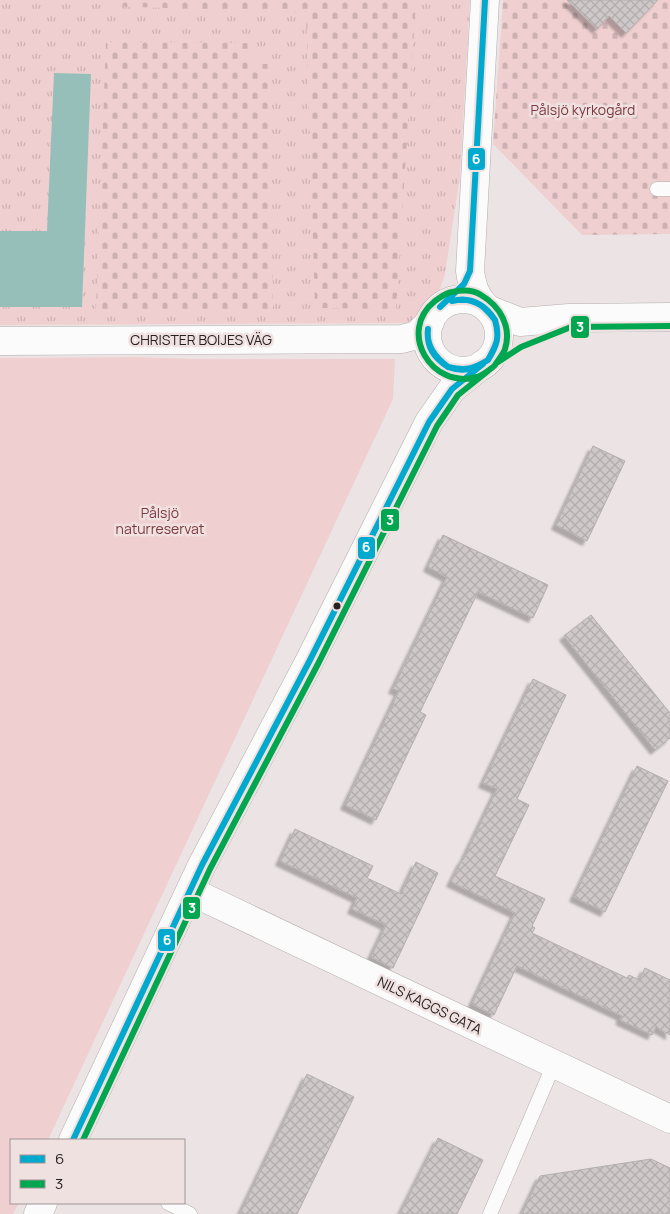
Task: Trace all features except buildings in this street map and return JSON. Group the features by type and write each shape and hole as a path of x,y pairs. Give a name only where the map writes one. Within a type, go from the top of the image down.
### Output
{"street":[{"path":"470,271 464,284 432,331 438,360 450,368 463,371 470,370 488,360 496,348 499,332 494,317 477,298 470,271 486,0"},
{"path":"430,422 434,379 432,331 450,301 462,299 474,301 520,322 569,318 670,317"},
{"path":"73,1139 202,865 310,660 441,402 452,389 517,339 569,318"},
{"name":"CHRISTER BOIJES VÄG","path":"0,341 402,339 432,331"},
{"name":"NILS KAGGS GATA","path":"190,891 670,1119"}],"lane":[{"path":"490,1214 554,1064"},
{"path":"170,1204 190,1214"}],"green space":[{"path":"0,0 470,0 460,176 445,274 433,309 415,323 0,325"},
{"path":"111,0 416,0 396,309 315,308 306,13 111,6"},
{"name":"Pålsjö kyrkogård","path":"503,0 670,0 670,234 582,235 493,144"},
{"path":"106,42 249,43 251,64 270,64 273,310 96,309"},
{"name":"Pålsjö naturreservat","path":"0,358 395,359 393,399 48,1139 10,1139 10,1204 18,1204 13,1214 0,1214"}],"water":[{"path":"54,73 91,74 82,307 0,307 0,231 47,231"}],"transit line":[{"name":"6","path":"440,307 464,284 470,271 485,0"},
{"name":"3","path":"493,367 477,377 460,379 446,375 433,367 424,355 419,342 419,327 424,313 435,301 447,293 467,290 478,293 494,305 503,318 507,333 505,349 495,365"},
{"name":"6","path":"452,301 465,300 481,305 495,320"},
{"name":"6","path":"452,301 465,300 481,305 495,320"},
{"name":"6","path":"488,360 497,341 495,320"},
{"name":"6","path":"488,360 497,341 495,320"},
{"name":"3","path":"498,362 521,347 571,327 670,326"},
{"name":"6","path":"428,329 428,341 432,351 448,367"},
{"name":"6","path":"428,329 428,341 432,351 448,367"},
{"name":"6","path":"448,367 469,368 488,360"},
{"name":"6","path":"448,367 464,370 478,366 488,360"},
{"name":"6","path":"73,1139 202,865 310,660 429,422 452,389 483,364"},
{"name":"3","path":"83,1139 210,869 318,664 437,426 458,395 488,371"}]}
